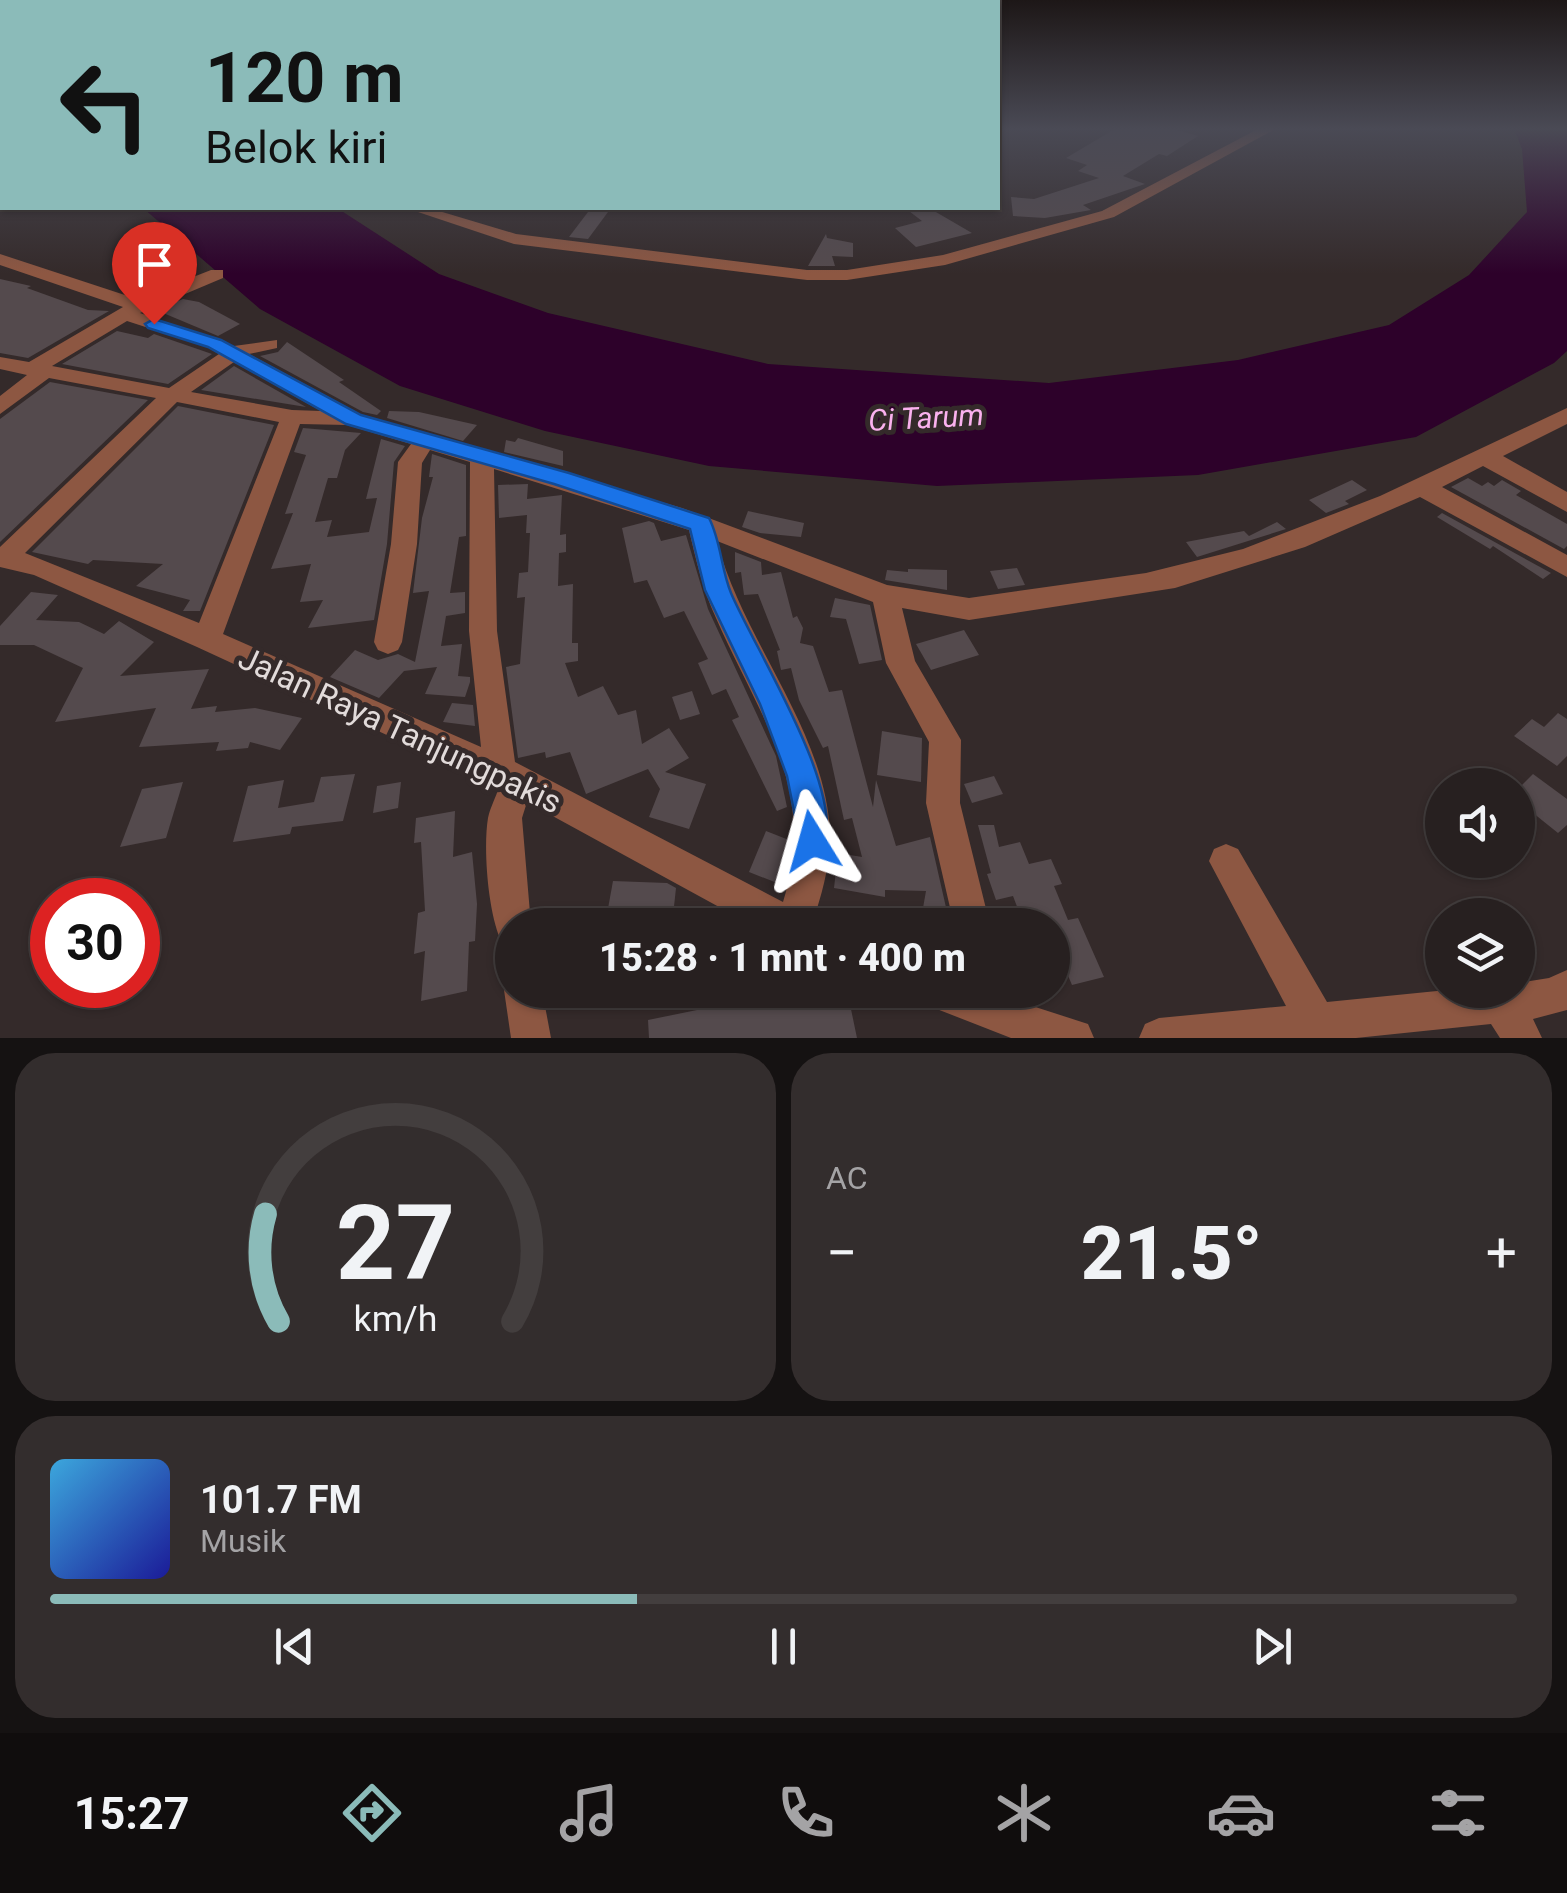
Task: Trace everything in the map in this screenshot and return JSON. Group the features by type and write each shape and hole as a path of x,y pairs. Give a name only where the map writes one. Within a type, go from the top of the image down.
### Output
{"street":[{"path":"420,210 514,239 807,275 847,274 945,260 1108,214 1177,177"},
{"path":"0,259 233,353 354,420"},
{"path":"0,407 37,371 131,310 217,274"},
{"path":"3,557 170,395 233,353 252,344 270,344"},
{"path":"0,364 292,417 354,420 482,455 700,524 886,595 969,609 1199,572 1304,539 1567,415"},
{"path":"206,638 292,417"},
{"path":"388,642 404,544 410,462 425,440"},
{"path":"482,455 484,630 510,790 507,882 511,908"},
{"path":"1482,455 1567,503"},
{"path":"1416,486 1448,499 1567,567"},
{"path":"700,524 718,590 774,703 802,776 813,820 812,862 797,908"},
{"name":"Jalan Raya Tanjungpakis","path":"3,557 40,567 206,638 756,908"},
{"path":"886,595 902,664 945,740 942,803 968,908"},
{"path":"1226,861 1297,1029"},
{"path":"1159,1038 1297,1029 1514,1024 1567,989"},
{"path":"527,1008 531,1038"},
{"path":"1002,1008 1074,1038"}],"water":[{"name":"Ci Tarum","path":"1524,177 1567,177 1567,351 1554,363 1416,437 1198,475 937,486 709,466 545,431 400,386 260,309 145,210 340,210 439,274 548,313 768,364 1049,383 1238,360 1389,325 1469,275 1527,212"}],"building":[{"path":"1127,177 1145,184 1083,205 1091,210 1045,218 1013,216 1011,197 1034,199 1099,178"},
{"path":"908,210 932,210 972,233 916,247 895,228 922,221"},
{"path":"588,212 608,212 588,239 569,237"},
{"path":"826,234 827,238 853,243 853,257 832,256 835,266 808,266"},
{"path":"0,279 31,286 27,288 88,310 109,311 28,358 0,353"},
{"path":"183,299 199,302 240,324 218,336 156,310"},
{"path":"117,331 148,338 154,334 212,354 168,384 62,364"},
{"path":"287,342 344,380 339,382 381,411 377,415 363,412 260,356 278,352"},
{"path":"234,366 306,407 201,390"},
{"path":"50,382 148,400 0,542 0,419"},
{"path":"178,406 274,425 200,611 183,611 190,600 136,586 163,564 93,560 88,564 32,552"},
{"path":"389,411 419,412 477,425 463,441 387,418"},
{"path":"303,428 361,433 345,450 337,478 328,478 315,522 332,520 327,537 369,532 377,498 366,499 381,439 405,446 394,462 387,544 374,620 308,628 323,600 300,602 311,564 271,569 293,513 285,514 306,455 294,452"},
{"path":"518,438 563,451 563,466 504,452 506,440 515,442"},
{"path":"432,454 466,465 466,536 459,537 450,593 465,592 465,613 446,616 441,646 462,644 458,676 470,677 470,682 465,697 425,694 437,667 404,671 379,698 330,677 355,650 378,660 398,654 415,662 429,591 413,593 422,518 433,477 429,477"},
{"path":"1468,478 1482,486 1488,482 1494,486 1502,480 1521,491 1516,495 1567,524 1567,546 1564,549 1451,487"},
{"path":"1352,480 1367,490 1345,501 1349,504 1326,513 1309,500"},
{"path":"528,484 527,499 562,495 560,535 566,534 566,552 559,553 558,586 573,584 572,643 578,643 578,661 565,663 578,697 603,686 618,715 636,710 642,744 669,728 689,758 665,772 706,784 689,829 649,817 660,789 648,769 586,794 570,752 546,758 545,752 518,758 506,667 520,664 525,597 517,598 519,573 528,572 530,533 526,533 527,515 499,518 498,485"},
{"path":"748,511 804,523 801,537 742,527"},
{"path":"1442,513 1551,573 1543,579 1493,546 1490,549 1437,517"},
{"path":"1277,522 1286,529 1197,557 1186,542 1244,531 1249,536"},
{"path":"654,523 661,541 686,535 708,609 776,756 787,807 777,811 732,720 739,717 726,689 712,695 698,663 708,659 684,611 664,618 647,580 634,583 622,528"},
{"path":"735,552 761,562 762,575 781,572 793,618 797,616 803,628 800,643 813,646 829,692 842,690 873,807 876,780 896,846 930,837 946,908 923,908 926,891 885,890 885,897 834,888 838,853 862,857 852,818 844,820 828,746 823,748 799,700 791,668 781,670 777,651 780,650 758,594 744,595 741,572 735,573"},
{"path":"1017,568 1025,585 998,589 990,571"},
{"path":"887,570 947,570 947,590 885,580"},
{"path":"31,592 58,595 36,620 79,622 104,634 119,621 154,642 120,676 209,669 191,709 217,706 215,712 255,708 302,718 280,750 250,742 248,748 216,751 219,742 139,747 156,708 55,722 83,668 34,645 0,645 0,626"},
{"path":"835,598 870,605 882,660 859,664 846,619 830,617"},
{"path":"964,630 979,655 931,670 916,644"},
{"path":"692,691 700,714 680,720 672,697"},
{"path":"452,703 473,705 475,726 443,722"},
{"path":"1558,713 1567,719 1567,756 1557,766 1514,736 1532,719 1544,727"},
{"path":"882,731 922,738 921,782 877,775"},
{"path":"355,774 343,821 292,827 290,834 233,842 248,786 284,780 278,808 314,802 321,777"},
{"path":"1535,775 1567,799 1567,825 1558,833 1535,815"},
{"path":"994,776 1003,794 972,803 964,784"},
{"path":"183,782 166,838 120,847 142,789"},
{"path":"401,782 398,808 373,813 377,786"},
{"path":"455,811 453,857 472,852 477,904 475,941 469,942 467,991 421,1001 425,951 414,954 418,913 425,911 421,842 414,843 416,818"},
{"path":"978,825 994,825 999,847 1020,842 1029,864 1051,859 1062,884 1054,886 1063,908 1018,908 1013,896 996,900 987,874 991,873"},
{"path":"766,831 789,840 777,883 749,872"},
{"path":"613,881 667,883 676,888 674,908 608,908"},
{"path":"1078,918 1104,977 1072,985 1070,920"},
{"path":"851,1008 857,1038 649,1038 648,1020 697,1010"}],"route":[{"path":"154,324 233,353 354,420 561,478 700,524 718,590 774,703 802,776 813,820 812,841"}]}
